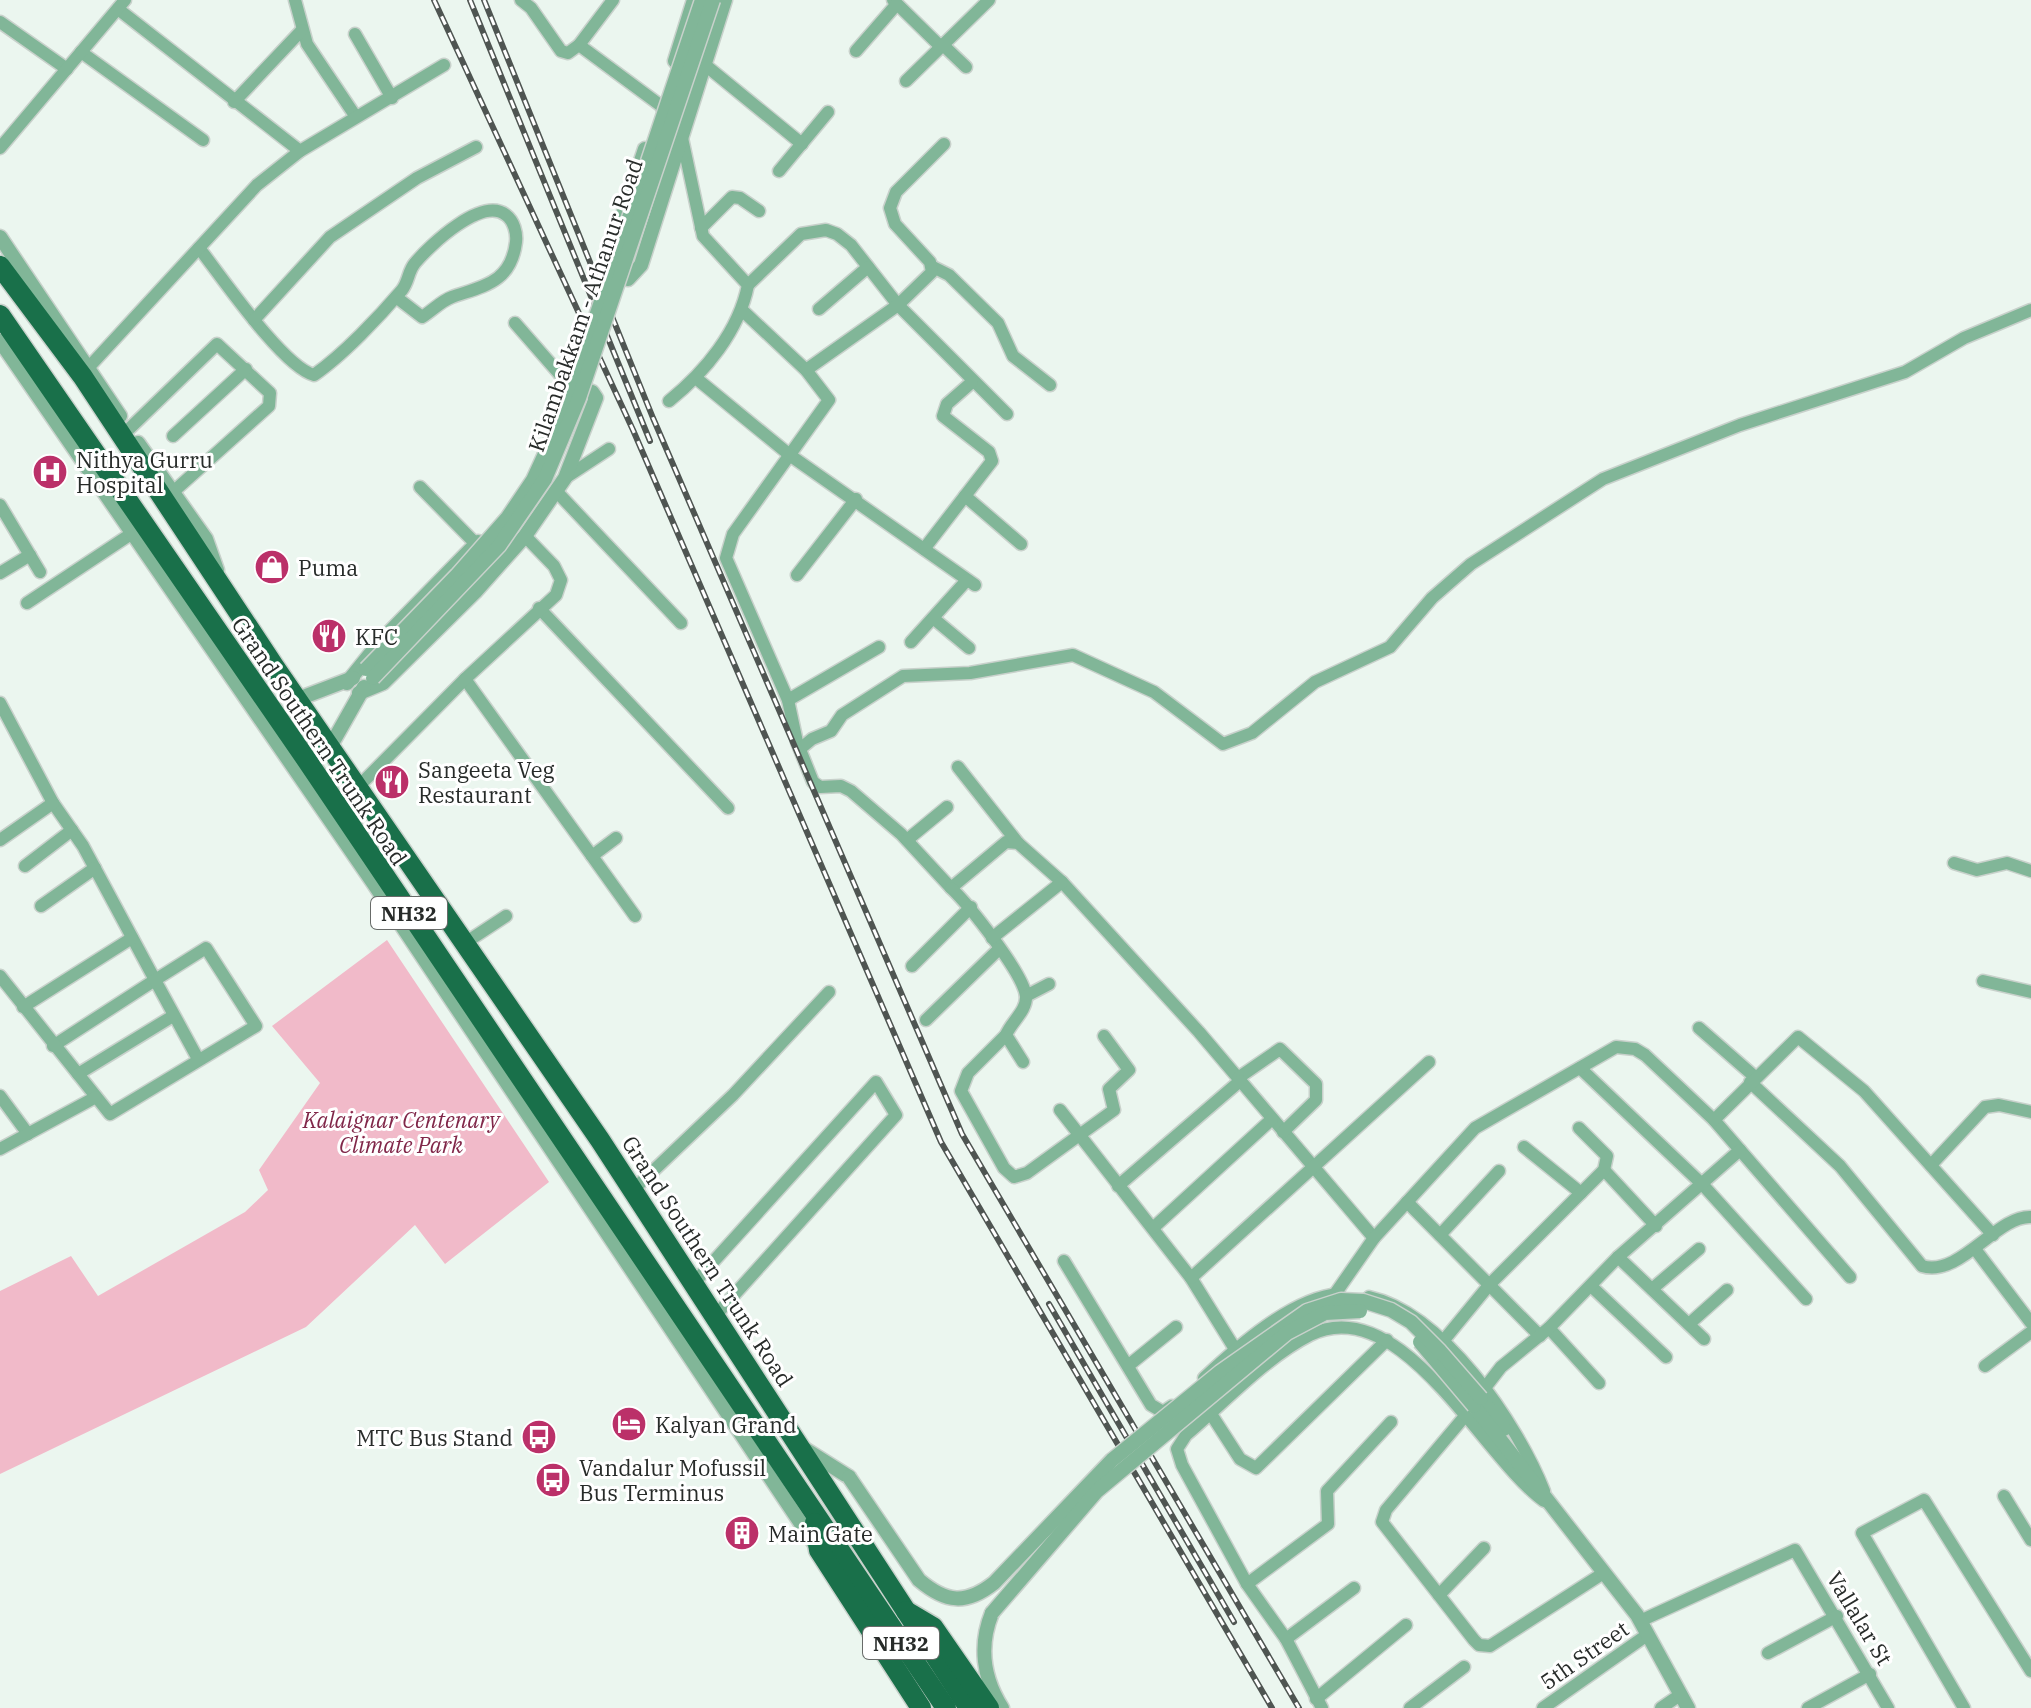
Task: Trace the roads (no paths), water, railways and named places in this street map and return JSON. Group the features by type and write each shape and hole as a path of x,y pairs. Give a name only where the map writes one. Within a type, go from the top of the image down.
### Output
{"highway":[{"name":"Grand Southern Trunk Road","path":"0,267 83,377 298,699"},
{"name":"Grand Southern Trunk Road","path":"0,315 308,762 813,1515"},
{"name":"NH32","path":"298,699 330,747"},
{"name":"Grand Southern Trunk Road","path":"330,747 716,1315 902,1609"},
{"path":"813,1515 819,1550 921,1708"},
{"name":"NH32","path":"813,1515 946,1708"},
{"path":"902,1609 933,1627 989,1708"},
{"name":"NH32","path":"902,1609 969,1708"}],"street":[{"path":"295,0 307,44 356,117"},
{"path":"521,0 531,8 561,51 568,53 579,45 613,0"},
{"path":"694,0 610,257 620,277 628,279 641,265 725,0"},
{"name":"Kilambakkam - Athanur Road","path":"369,674 485,545 533,480 563,415 702,0"},
{"name":"Kilambakkam - Athanur Road","path":"330,747 353,688 499,546 545,479 579,398 713,0"},
{"path":"906,81 984,1"},
{"path":"856,51 894,2 966,67"},
{"path":"0,148 121,4 234,102 300,151"},
{"path":"0,22 67,69"},
{"path":"234,102 302,30"},
{"path":"355,34 392,98"},
{"path":"579,45 660,105 681,136 703,236 748,285"},
{"path":"81,52 203,140"},
{"path":"704,64 802,144"},
{"path":"89,367 257,185 300,151 444,65"},
{"path":"779,171 828,112"},
{"path":"944,144 896,192 890,208 895,224 933,267 949,275 998,323 1013,356 1050,385"},
{"path":"254,320 330,237 417,178 476,147"},
{"path":"701,228 732,197 740,198 759,211"},
{"path":"199,248 254,320 301,367 314,375 396,297 408,282 416,262 462,221 488,211 498,211 509,218 517,236 515,250 500,277 488,287 448,298 422,317 396,297"},
{"path":"669,401 697,379 743,311 748,285 790,243 814,230 837,234 898,305 1007,414"},
{"path":"0,237 206,539 225,592"},
{"path":"819,309 868,267"},
{"path":"806,370 898,305 927,278 933,267"},
{"path":"800,749 812,739 831,731 842,715 903,676 970,673 1073,655 1154,692 1223,744 1252,733 1315,682 1390,647 1432,598 1471,564 1603,479 1740,425 1905,372 1964,338 2031,310"},
{"path":"743,311 806,370 829,400 733,534 726,558 788,700 807,770 818,786 841,786 851,791 907,840 971,907 1026,996 1023,1009 1006,1035 968,1073 961,1091 1004,1168 1019,1176 1114,1110 1109,1089 1129,1070 1104,1036"},
{"path":"353,688 383,683 475,592 525,536 565,478 596,398 592,392 570,386 515,323"},
{"path":"0,341 366,872 819,1550"},
{"path":"129,429 217,344 270,393 269,406 173,492"},
{"path":"173,436 246,369"},
{"path":"697,379 791,456 971,582 911,642"},
{"path":"924,549 993,457 945,419 943,413 947,404 972,382"},
{"path":"353,688 380,642 493,527 526,478 570,386"},
{"path":"565,478 609,449"},
{"path":"420,487 476,544"},
{"path":"556,491 681,623"},
{"path":"965,496 1021,544"},
{"path":"797,575 856,499"},
{"path":"0,505 40,572"},
{"path":"27,603 131,534"},
{"path":"358,787 465,679 556,595 561,580 554,566 525,536"},
{"path":"0,573 30,555"},
{"path":"539,608 728,808"},
{"path":"933,618 969,648"},
{"path":"788,700 879,647"},
{"path":"465,679 635,916"},
{"name":"Kilambakkam - Athanur Road","path":"298,699 353,688"},
{"path":"0,703 4,721 95,868 198,1059"},
{"path":"958,767 1018,843 1062,882 1239,1080 1374,1238"},
{"path":"0,840 53,803"},
{"path":"907,840 947,807"},
{"path":"25,866 72,830"},
{"path":"592,856 616,838"},
{"path":"951,888 1006,842 1018,843"},
{"path":"1954,863 1977,870 2007,863 2031,871"},
{"path":"41,906 95,868"},
{"path":"926,1020 996,944 1062,882"},
{"path":"912,966 971,907"},
{"path":"465,943 506,916"},
{"path":"23,1007 132,938"},
{"path":"0,976 53,1046 110,1114 256,1026 206,948 53,1046"},
{"path":"1983,981 2031,992"},
{"path":"1026,996 1049,984"},
{"path":"0,1001 13,992"},
{"path":"632,1191 733,1095 829,992"},
{"path":"78,1074 173,1016"},
{"path":"1699,1028 1840,1166 1922,1266 1939,1267 1975,1249 2021,1217 2031,1217"},
{"path":"1006,1035 1023,1062"},
{"path":"1714,1120 1798,1037 1864,1091 1993,1235"},
{"path":"1335,1294 1374,1238 1475,1128 1616,1047 1635,1049 1714,1120 1850,1277"},
{"path":"1118,1186 1239,1080 1280,1049 1316,1084 1316,1100 1283,1132"},
{"path":"1191,1278 1429,1062"},
{"path":"1580,1068 1703,1185 1806,1299"},
{"path":"694,1283 876,1082 896,1115 716,1315"},
{"path":"0,1096 28,1134"},
{"path":"0,1149 96,1097"},
{"path":"1931,1165 1985,1107 1999,1105 2031,1112"},
{"path":"1060,1110 1191,1278 1235,1349"},
{"path":"1153,1228 1272,1119"},
{"path":"1444,1340 1490,1284 1604,1170 1607,1156 1579,1128"},
{"path":"1524,1147 1581,1193"},
{"path":"1484,1389 1501,1367 1544,1332 1618,1257 1740,1150"},
{"path":"1604,1170 1656,1226"},
{"path":"1440,1235 1499,1171"},
{"path":"1407,1202 1490,1284 1599,1383"},
{"path":"1652,1289 1699,1249"},
{"path":"1975,1249 2031,1323"},
{"path":"1618,1257 1704,1339"},
{"path":"1064,1261 1151,1405 1159,1411 1182,1465 1247,1584 1286,1639 1319,1704 1406,1625"},
{"path":"1591,1286 1666,1357"},
{"path":"1689,1324 1727,1290"},
{"path":"1159,1411 1168,1410 1235,1349 1296,1309 1335,1294 1387,1301 1419,1317 1444,1340 1484,1389 1535,1467 1550,1505"},
{"path":"802,1447 849,1477 919,1580 931,1590 952,1598 976,1597 994,1583 1112,1460 1276,1330 1307,1311 1341,1300 1363,1301 1391,1310 1411,1322 1481,1398 1512,1439 1511,1450"},
{"path":"1002,1708 986,1672 983,1649 992,1613 1010,1589 1097,1491 1287,1333 1325,1313 1350,1309 1372,1312 1393,1321 1418,1340 1511,1450 1640,1621 1684,1701 1661,1708"},
{"path":"1129,1365 1176,1327"},
{"path":"1177,1449 1179,1442 1289,1348 1313,1334 1336,1327 1357,1328 1387,1340 1416,1362 1518,1480 1550,1505"},
{"path":"1985,1366 2031,1332"},
{"path":"1211,1414 1240,1459 1256,1468 1387,1340"},
{"path":"1465,1416 1383,1516 1385,1529 1474,1640 1484,1647 1602,1574"},
{"path":"1247,1584 1328,1524 1330,1515 1325,1497 1330,1486 1391,1422"},
{"path":"2004,1496 2031,1540"},
{"path":"1964,1708 1862,1533 1924,1500 2031,1671"},
{"path":"1439,1595 1484,1548"},
{"name":"Vallalar St","path":"1640,1621 1795,1550 1837,1616 1888,1708"},
{"path":"1286,1639 1354,1588"},
{"path":"1768,1653 1837,1616"},
{"name":"5th Street","path":"1543,1708 1647,1635"},
{"path":"1410,1708 1464,1667"},
{"path":"1808,1708 1870,1674"}],"railway":[{"path":"434,0 633,430 941,1142 1272,1708"},
{"path":"470,0 650,441"},
{"path":"484,0 653,418 962,1134 1299,1708"},
{"path":"1049,1304 1234,1622"}],"place":[{"name":"Nithya Gurru Hospital","path":"50,472"},
{"name":"Puma","path":"272,567"},
{"name":"KFC","path":"329,636"},
{"name":"Sangeeta Veg Restaurant","path":"392,782"},
{"name":"Kalyan Grand","path":"629,1424"},
{"name":"MTC Bus Stand","path":"539,1437"},
{"name":"Vandalur Mofussil Bus Terminus","path":"553,1480"},
{"name":"Main Gate","path":"742,1533"}],"park label":[{"name":"Kalaignar Centenary Climate Park","path":"401,1132"}]}
